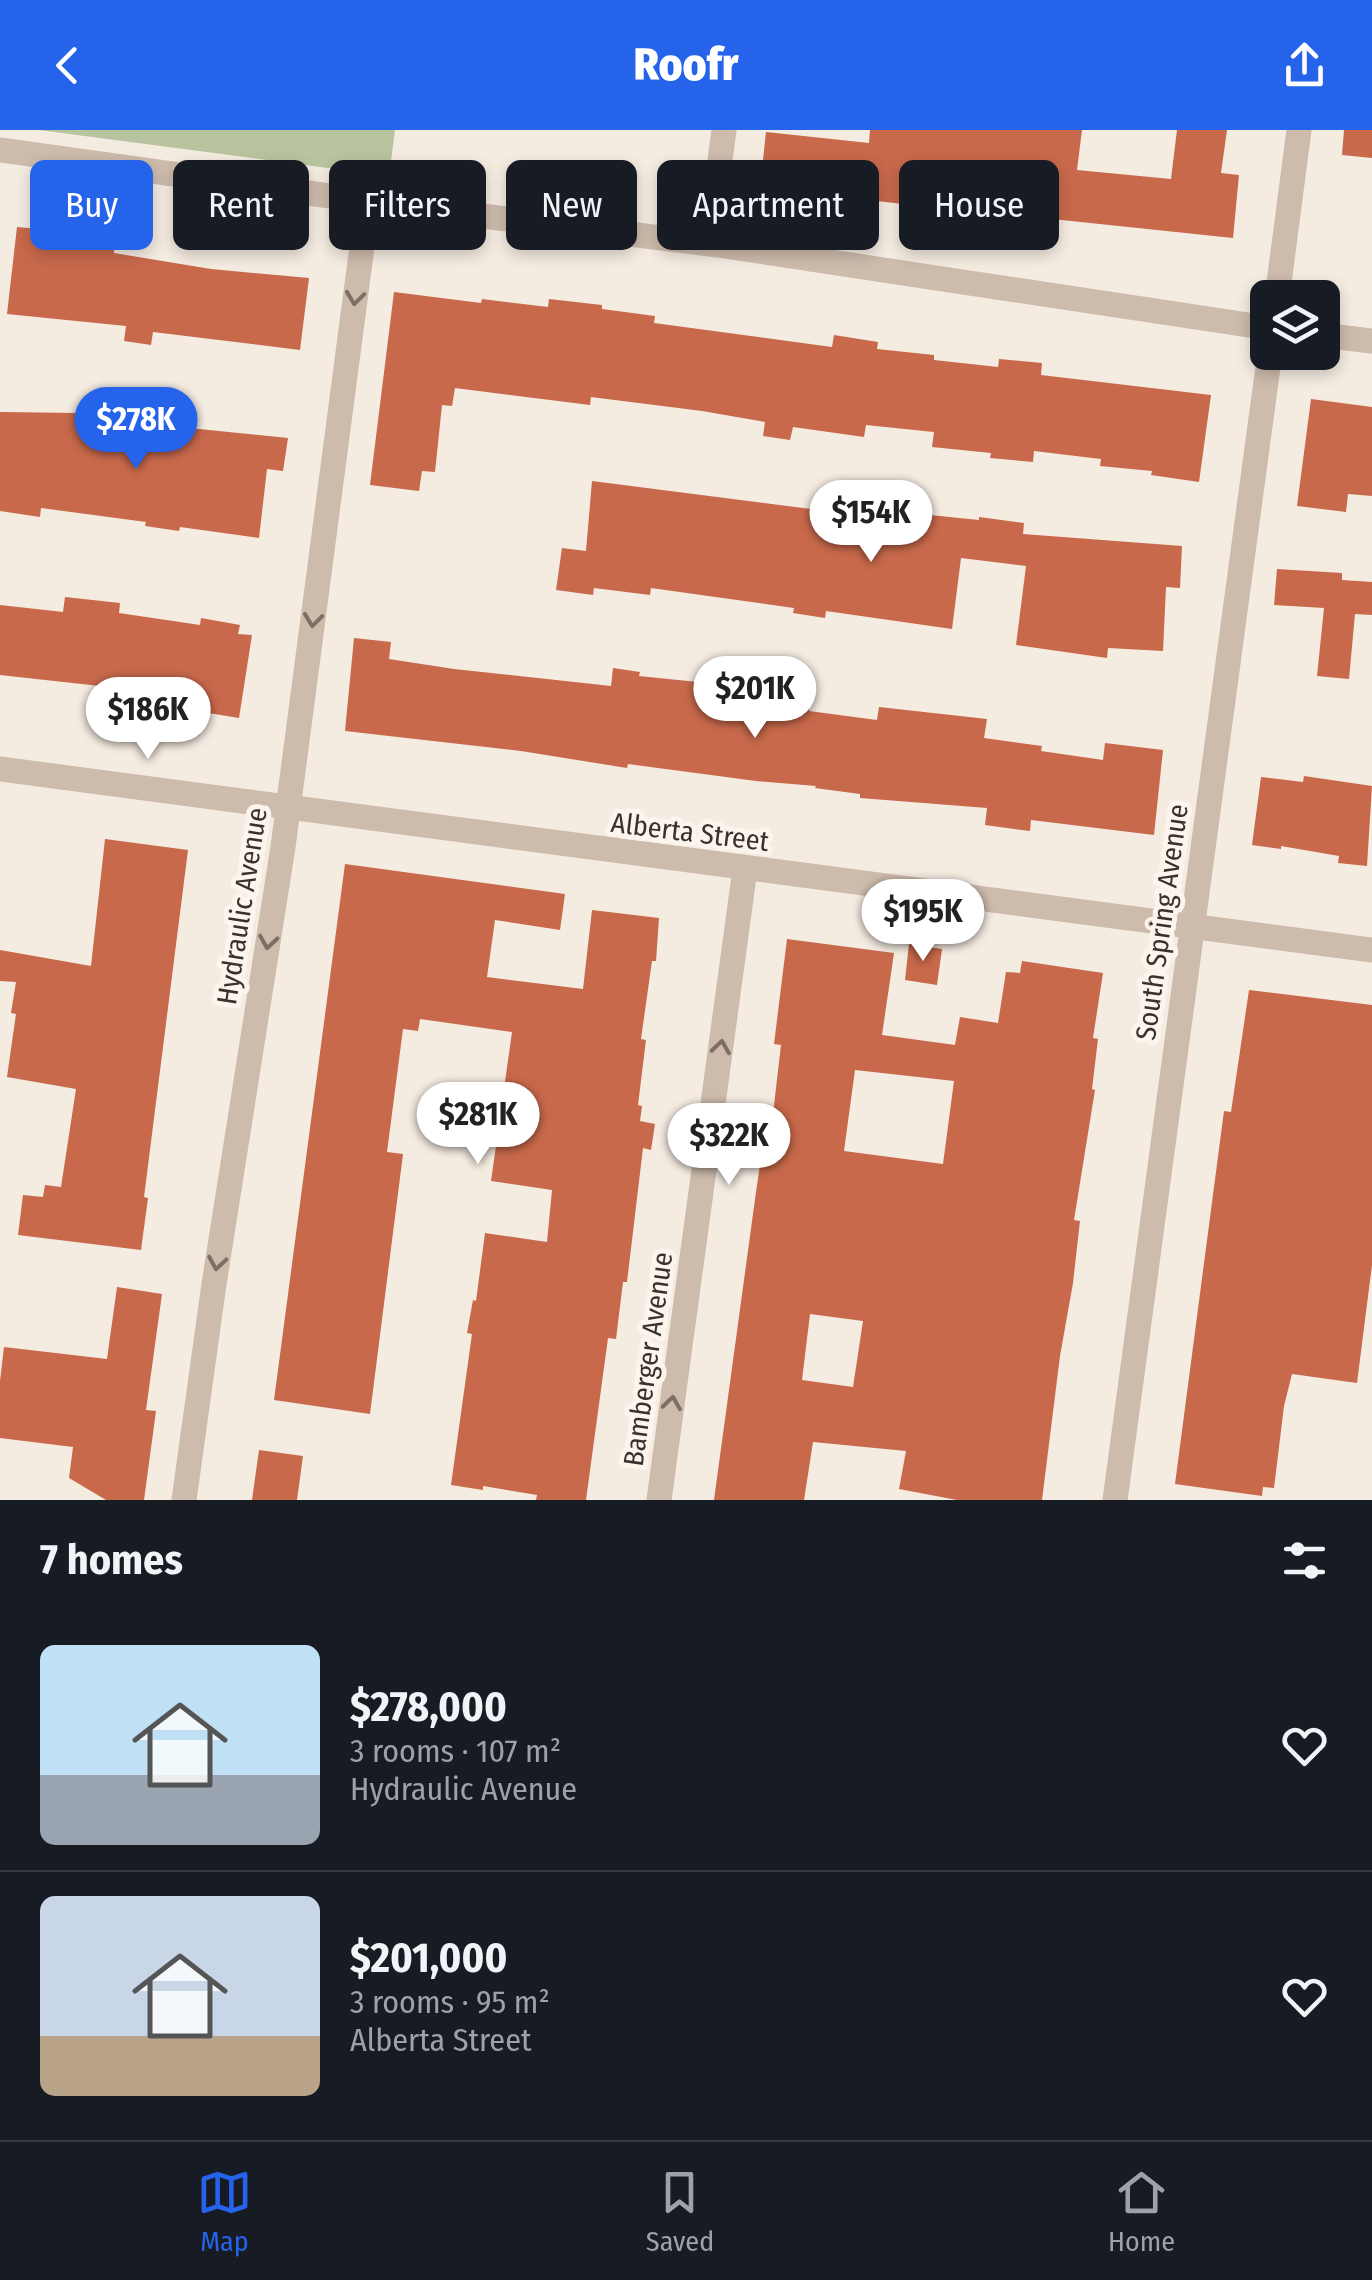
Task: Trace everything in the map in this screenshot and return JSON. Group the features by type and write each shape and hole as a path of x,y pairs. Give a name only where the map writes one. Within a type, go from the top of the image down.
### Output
{"street":[{"path":"720,160 724,130"},
{"path":"1279,280 1299,130"},
{"path":"0,150 329,196"},
{"path":"486,216 657,237"},
{"name":"Hydraulic Avenue","path":"184,1500 288,809 362,250"},
{"path":"749,250 1250,325"},
{"path":"1340,337 1372,341"},
{"name":"South Spring Avenue","path":"1115,1500 1268,370"},
{"name":"Alberta Street","path":"0,769 1372,950"},
{"name":"Bamberger Avenue","path":"658,1500 745,869"}],"green space":[{"path":"39,130 395,130 391,160 329,160 329,168 309,165 309,160 267,160"}],"building":[{"path":"870,130 1082,130 1077,170 1171,179 1177,130 1227,130 1221,173 1239,175 1233,238 1059,220 1059,160 899,160 899,204 879,201 879,160 763,160 766,132 869,143"},
{"path":"1344,130 1372,130 1372,158 1342,155"},
{"path":"17,227 30,228 30,250 114,250 211,269 309,278 300,350 153,332 151,345 124,341 126,326 7,314"},
{"path":"394,292 481,303 482,299 548,307 549,299 602,305 602,309 655,316 654,323 832,347 834,335 878,342 877,349 934,355 934,360 998,367 999,359 1042,363 1041,375 1211,395 1199,482 1151,475 1152,471 1100,466 1101,459 1034,451 1033,462 990,458 991,453 932,447 934,432 866,425 864,437 793,427 790,440 763,436 765,422 702,411 591,397 590,405 455,388 452,406 442,405 435,472 422,471 419,491 370,485"},
{"path":"1311,399 1372,407 1372,496 1348,494 1346,512 1297,506"},
{"path":"0,412 80,413 80,417 288,438 283,471 267,469 259,538 180,527 179,531 145,526 146,522 41,508 40,517 0,511"},
{"path":"592,481 811,509 812,503 979,517 1024,523 1023,534 1182,546 1180,588 1166,587 1163,651 1108,648 1107,658 1016,645 1026,566 961,558 952,629 826,611 825,618 793,613 794,608 651,588 650,595 594,588 593,595 556,590 562,548 586,551"},
{"path":"1277,569 1342,573 1342,580 1372,582 1372,615 1355,614 1349,679 1317,676 1324,608 1274,605"},
{"path":"65,597 120,603 119,613 200,625 201,618 240,625 238,634 252,635 239,718 116,698 118,688 0,675 0,605 63,612"},
{"path":"354,638 391,642 389,659 454,669 611,686 613,668 640,672 639,676 766,689 765,694 810,698 809,711 877,720 879,707 987,719 984,738 1103,760 1105,743 1163,750 1154,835 1031,820 1030,831 985,825 987,808 860,798 860,794 816,786 628,764 627,768 521,751 345,731"},
{"path":"1304,776 1372,786 1367,866 1338,863 1339,856 1252,845 1261,777 1303,782"},
{"path":"105,839 188,850 144,1197 148,1198 141,1250 18,1235 23,1195 43,1197 45,1185 61,1187 76,1089 7,1077 16,1014 11,1013 16,982 0,981 0,950 91,966"},
{"path":"345,864 565,894 560,930 495,920 487,977 583,989 592,910 659,918 656,961 652,961 641,1039 646,1040 638,1105 642,1106 640,1121 655,1124 651,1150 643,1148 616,1339 608,1338 586,1500 536,1500 537,1495 451,1485 472,1334 467,1333 473,1300 476,1301 485,1233 547,1242 552,1190 491,1181 512,1032 420,1019 418,1031 403,1029 387,1152 403,1154 370,1414 274,1400"},
{"path":"787,939 894,953 882,1035 955,1045 960,1017 998,1023 1006,972 1020,973 1022,961 1103,973 1093,1038 1098,1039 1092,1089 1095,1090 1074,1220 1080,1221 1073,1283 1042,1500 957,1500 899,1489 906,1451 813,1442 804,1500 714,1500 765,1131 771,1131 781,1045 774,1044","holes":["855,1070 954,1081 943,1164 844,1151","810,1314 863,1321 853,1387 802,1380"]},
{"path":"909,944 942,949 937,985 905,980"},
{"path":"1249,990 1372,1005 1372,1265 1357,1383 1292,1374 1274,1488 1263,1487 1262,1496 1175,1484 1224,1111 1231,1112"},
{"path":"117,1287 162,1294 146,1410 156,1411 144,1500 106,1500 69,1478 73,1447 0,1438 4,1347 107,1359"},
{"path":"259,1450 303,1456 297,1500 252,1500"}]}
